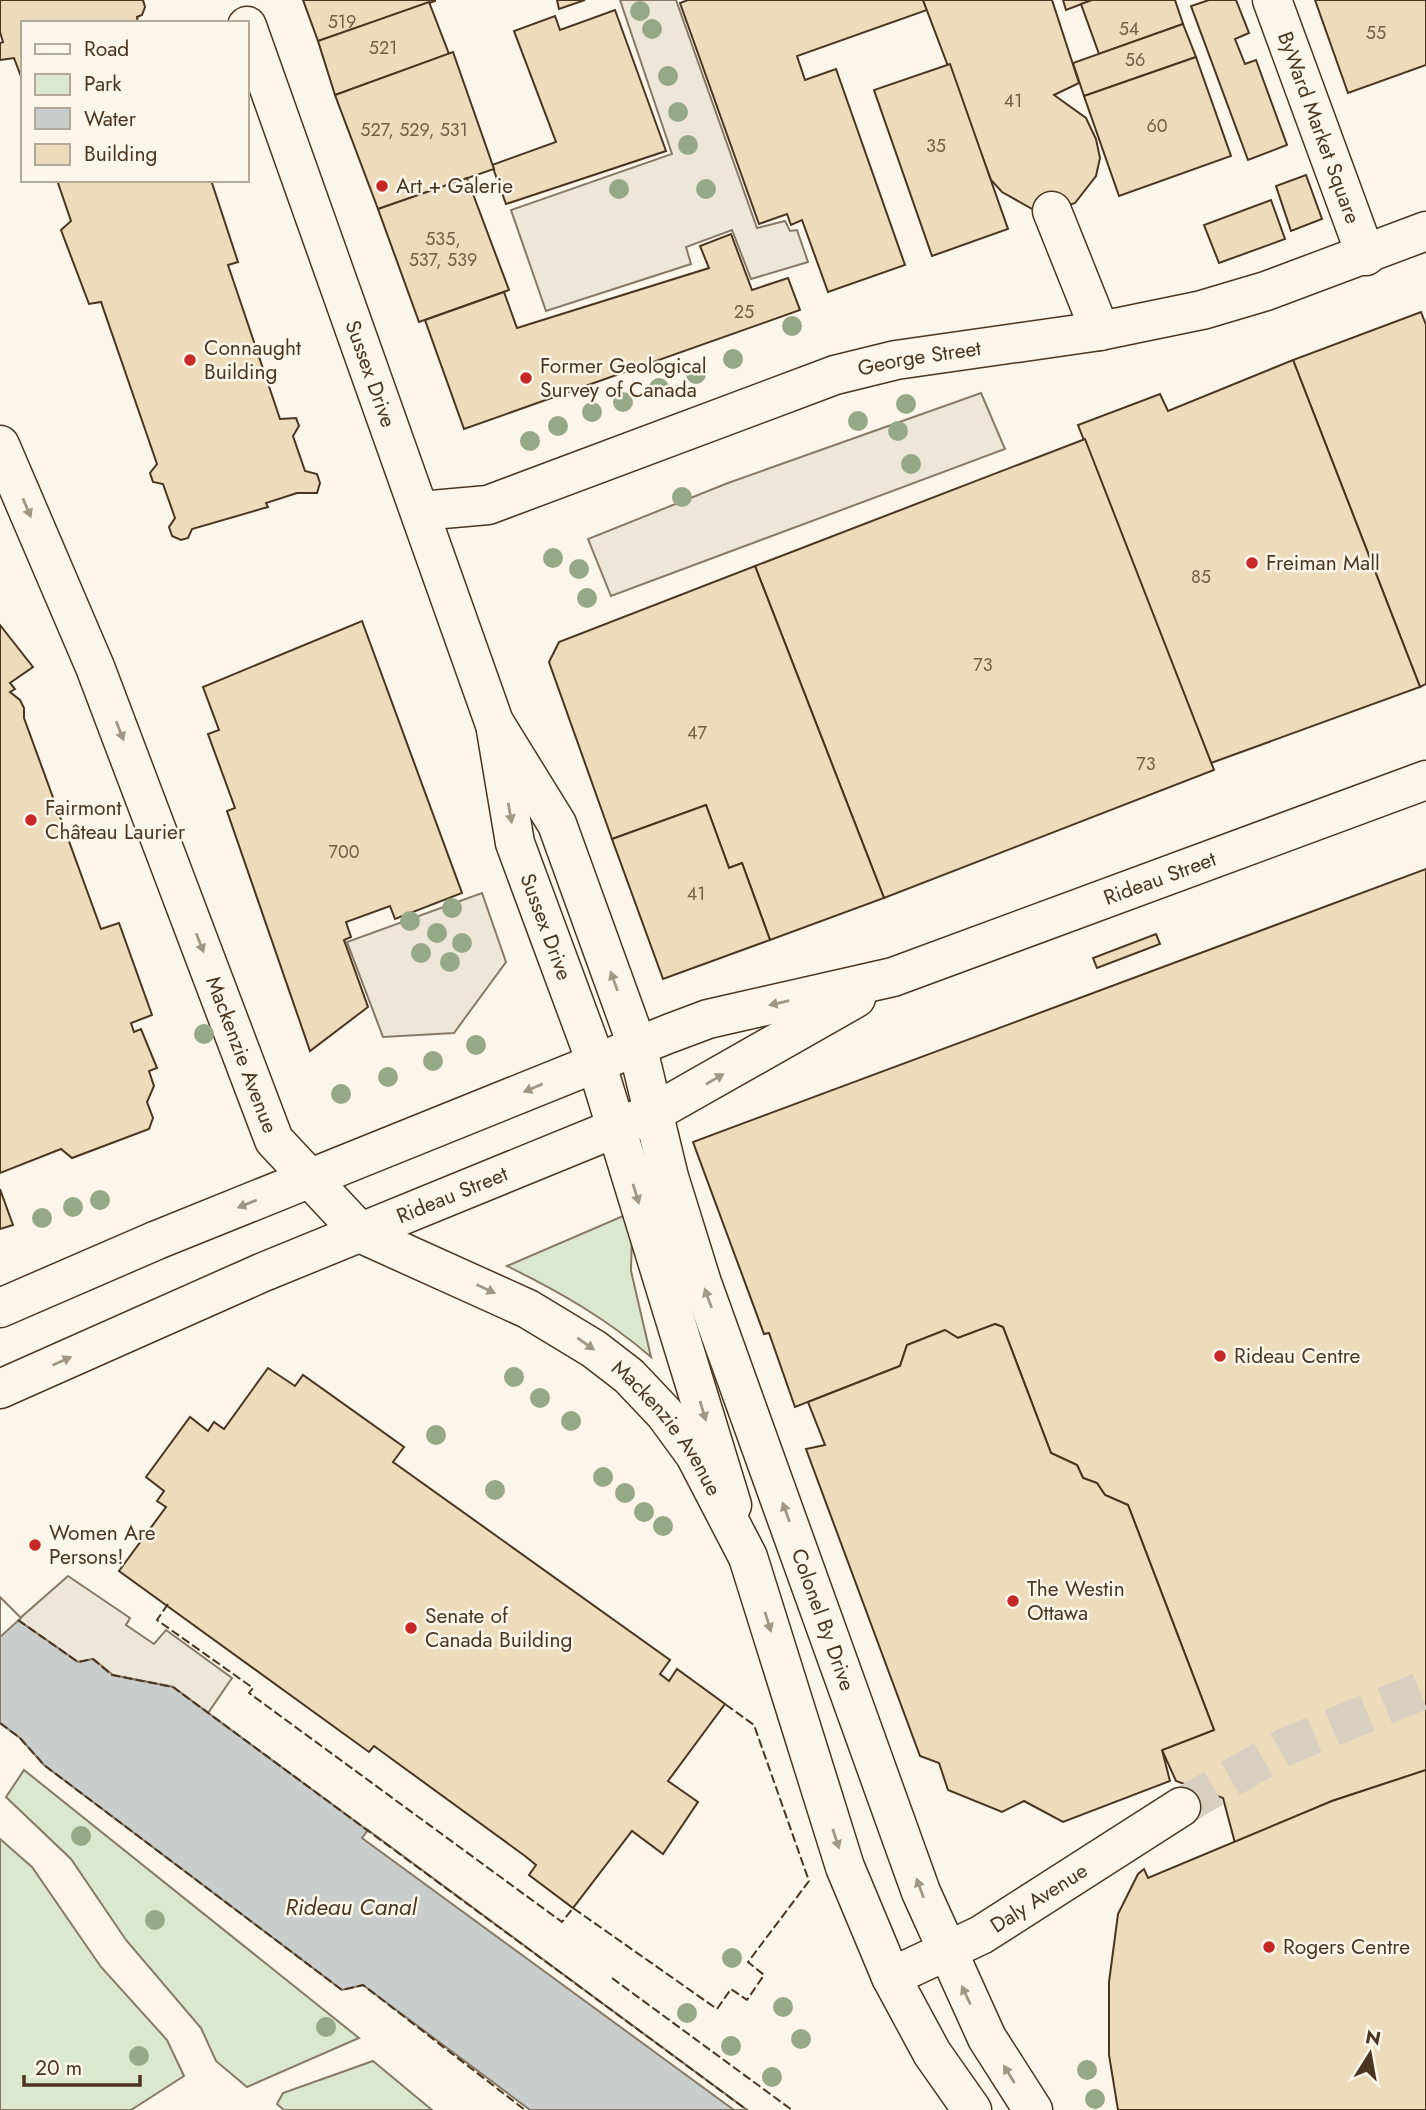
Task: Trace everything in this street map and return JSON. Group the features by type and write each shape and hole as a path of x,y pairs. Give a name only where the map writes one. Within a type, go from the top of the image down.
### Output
{"main road":[{"name":"Sussex Drive","path":"237,0 245,21"},
{"name":"ByWard Market Square","path":"1272,0 1366,256"},
{"name":"Sussex Drive","path":"248,31 494,722 515,843 596,1062 616,1128"},
{"path":"1052,211 1100,331"},
{"name":"George Street","path":"420,511 488,505 835,374 940,352 1100,331 1227,304 1366,256 1426,232"},
{"name":"Mackenzie Avenue","path":"0,445 100,679 274,1140 362,1234 550,1321 629,1376 665,1414 695,1455 748,1557"},
{"name":"Sussex Drive","path":"494,722 557,824 637,1045 655,1112"},
{"name":"Rideau Street","path":"0,1308 156,1240 637,1045 708,1019 893,976 1426,780"},
{"name":"Rideau Street","path":"0,1389 261,1273 362,1234 655,1112 893,976"},
{"name":"Colonel By Drive","path":"655,1112 669,1177 702,1283 946,1951 987,2038 1033,2110"},
{"path":"616,1128 845,1867 891,1977 932,2053 972,2110"},
{"name":"Daly Avenue","path":"891,1977 981,1935 1181,1807"}],"green space":[{"path":"623,1216 632,1234 631,1271 651,1357 582,1307 507,1266"},
{"path":"24,1770 359,2038 247,2087 216,2061 201,2028 126,1940 71,1859 6,1797"},
{"path":"0,1839 32,1867 101,1967 167,2040 184,2076 131,2110 0,2110"},
{"path":"373,2061 432,2110 284,2110 277,2104 283,2093"}],"shaded area":[{"path":"620,0 676,0 757,228 785,221 790,231 797,230 808,262 751,279 732,230 686,247 691,264 546,311 511,210 672,154"},
{"path":"981,393 1005,449 611,596 588,539 728,483"},
{"path":"482,893 506,962 454,1033 383,1037 347,942"},
{"path":"68,1576 130,1618 126,1625 154,1644 166,1630 232,1678 208,1713 173,1687 112,1675 93,1659 78,1662 18,1620"}],"water":[{"name":"Rideau Canal","path":"0,1601 18,1620 78,1662 93,1659 113,1675 173,1687 747,2110 530,2110 363,1985 342,1990 44,1765 20,1738 0,1723"}],"pier":[{"path":"0,1597 21,1618 0,1637"},
{"path":"368,1830 747,2110 734,2110 362,1838"}],"building":[{"path":"0,0 143,0 145,7 142,15 137,17 138,21 21,21 21,77 14,58 0,60 0,43 3,42 0,32"},
{"path":"303,0 435,0 435,1 318,41"},
{"path":"557,0 585,0 559,9"},
{"path":"688,0 923,0 927,10 797,56 805,80 836,69 905,265 828,292 802,220 791,225 787,214 759,224 680,3"},
{"path":"923,0 1052,0 1079,83 1054,95 1086,118 1096,139 1100,158 1096,176 1075,203 1052,211 1034,210 1002,192 991,180"},
{"path":"1063,0 1092,0 1066,10"},
{"path":"1092,0 1175,0 1183,24 1099,54 1081,4"},
{"path":"1209,0 1236,0 1249,33 1235,39 1245,64 1256,60 1287,145 1248,160 1191,6"},
{"path":"1315,0 1426,0 1426,65 1348,93"},
{"path":"429,2 449,54 335,95 318,41"},
{"path":"615,10 666,151 506,204 492,165 556,142 514,31 555,16 560,30"},
{"path":"1183,24 1196,57 1084,96 1073,63"},
{"path":"453,52 494,169 378,209 335,95"},
{"path":"1196,57 1231,156 1119,196 1084,96"},
{"path":"950,64 1008,229 932,256 874,90"},
{"path":"1306,175 1322,219 1291,231 1276,186"},
{"path":"467,178 509,290 419,322 378,209"},
{"name":"Connaught Building","path":"58,182 212,182 238,262 228,265 280,419 296,418 299,426 293,436 305,471 317,474 320,483 317,493 297,493 266,503 268,507 192,529 188,538 181,540 172,536 169,527 175,518 163,484 153,482 150,473 157,464 101,302 89,304 61,230 71,221"},
{"path":"1271,200 1285,239 1219,263 1204,225"},
{"name":"Former Geological Survey of Canada","path":"731,234 752,290 788,278 800,310 464,429 425,320 504,292 517,328 709,268 700,246"},
{"path":"1421,312 1426,325 1426,684 1420,687 1293,360"},
{"name":"Freiman Mall","path":"1293,360 1420,687 1211,763 1078,425 1160,394 1168,411"},
{"path":"1085,439 1214,770 884,898 755,566"},
{"path":"755,566 884,898 770,940 742,863 729,868 706,805 612,839 549,662 559,642"},
{"path":"362,621 462,893 395,919 390,906 346,922 351,937 344,940 368,1007 310,1051 227,811 235,808 208,734 219,730 203,687"},
{"name":"Fairmont Château Laurier","path":"0,625 33,667 10,683 15,689 10,692 20,700 24,708 24,718 101,929 119,923 152,1015 131,1023 134,1032 141,1029 157,1068 149,1071 154,1086 147,1102 153,1118 149,1129 72,1158 61,1149 0,1173"},
{"path":"706,805 729,868 742,863 770,940 663,979 612,839"},
{"name":"Rideau Centre","path":"1426,869 1426,1770 1332,1801 1235,1843 1223,1798 1176,1781 1162,1750 1214,1730 1128,1505 1105,1495 1097,1483 1083,1478 1077,1465 1051,1453 1003,1327 995,1324 958,1338 945,1330 907,1345 900,1366 795,1407 769,1333 764,1334 693,1142"},
{"path":"1156,934 1160,944 1097,968 1093,958"},
{"path":"0,1189 13,1225 0,1229"},
{"name":"The Westin Ottawa","path":"995,1324 1003,1327 1051,1453 1077,1465 1083,1478 1097,1483 1105,1495 1128,1505 1214,1730 1162,1750 1170,1781 1063,1822 1024,1801 1002,1812 948,1790 939,1763 920,1756 806,1449 825,1445 808,1402 900,1366 907,1345 945,1330 958,1338"},
{"name":"Senate of Canada Building","path":"268,1368 295,1386 303,1375 404,1447 393,1462 670,1660 660,1674 669,1681 677,1669 725,1704 668,1781 698,1802 663,1854 632,1831 573,1908 529,1875 536,1865 525,1856 374,1746 369,1752 119,1571 166,1507 157,1501 164,1491 146,1477 190,1417 208,1431 214,1422 224,1429"},
{"name":"Rogers Centre","path":"1426,1770 1426,2110 1118,2110 1109,2055 1109,1982 1118,1914 1138,1874 1144,1869 1148,1878 1332,1801"}],"tunnel":[{"path":"1181,1807 1287,1746 1426,1689"}],"fence":[{"path":"168,1604 157,1620 253,1688 249,1693 562,1922 573,1908 717,2009 731,1989 747,2000 764,1975 748,1962 809,1881 754,1725 725,1704"},
{"path":"18,1620 78,1662 93,1659 112,1675 173,1687 747,2110"},
{"path":"0,1723 20,1738 44,1765 342,1990 363,1985 525,2110"},
{"path":"612,1978 792,2110"}],"place":[{"name":"Art + Galerie","path":"382,186"},
{"name":"Connaught Building","path":"190,360"},
{"name":"Former Geological Survey of Canada","path":"526,378"},
{"name":"Freiman Mall","path":"1252,563"},
{"name":"Fairmont Château Laurier","path":"31,820"},
{"name":"Rideau Centre","path":"1220,1356"},
{"name":"Women Are Persons!","path":"35,1545"},
{"name":"The Westin Ottawa","path":"1013,1601"},
{"name":"Senate of Canada Building","path":"411,1628"},
{"name":"Rogers Centre","path":"1269,1947"}]}
